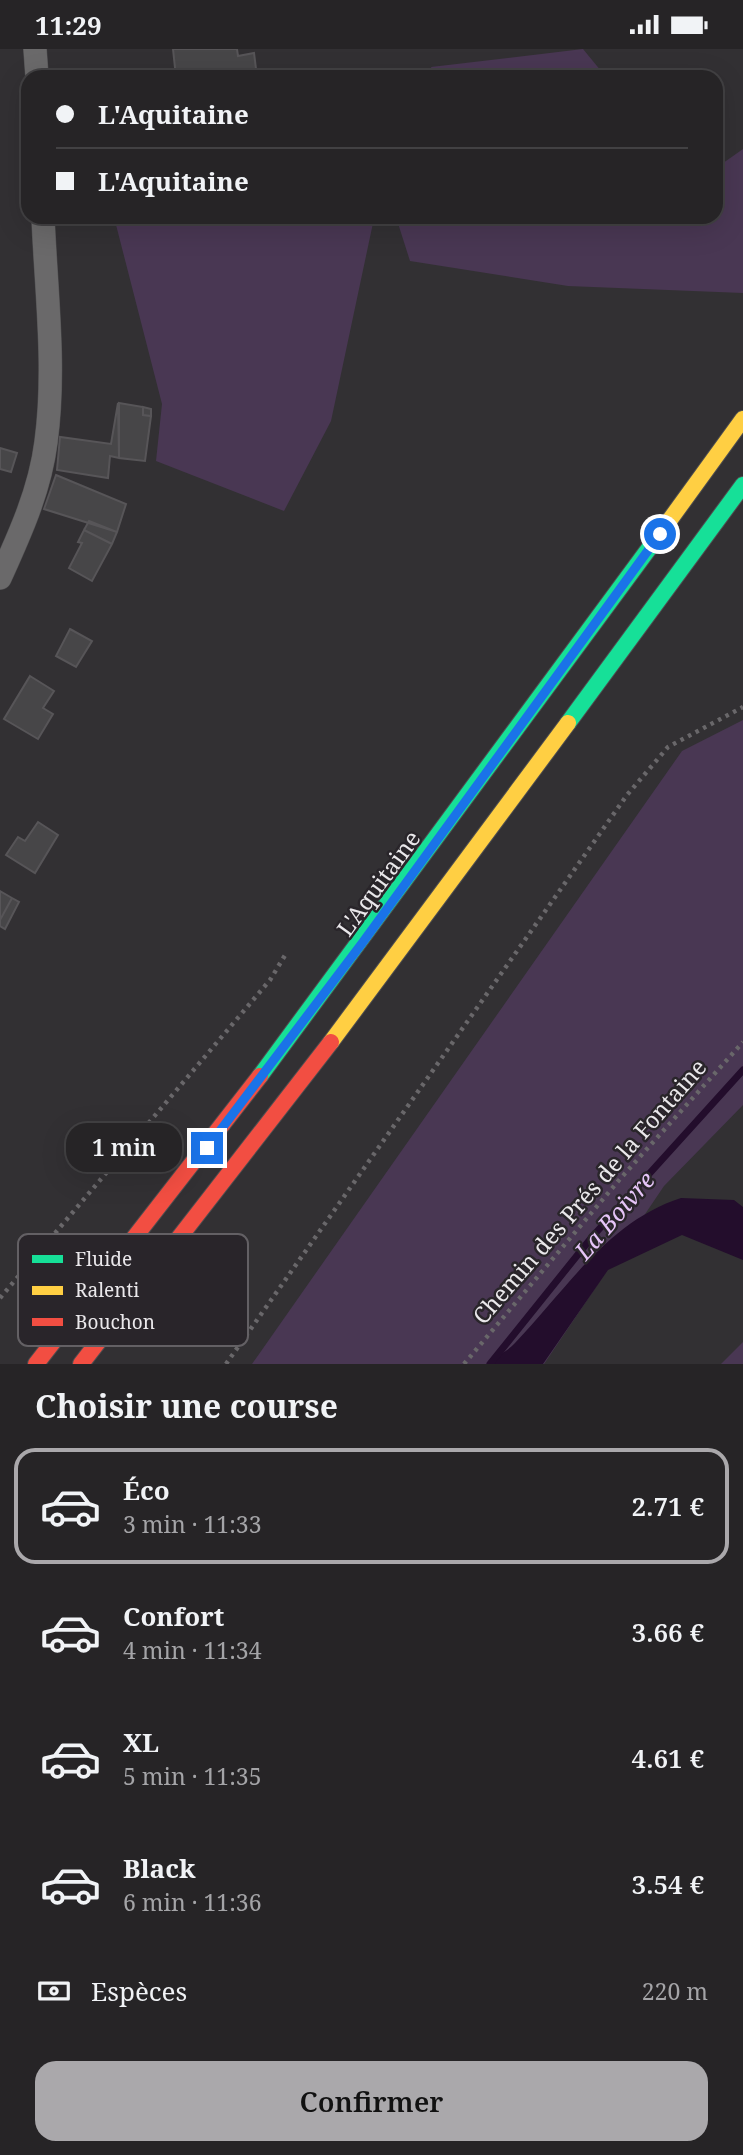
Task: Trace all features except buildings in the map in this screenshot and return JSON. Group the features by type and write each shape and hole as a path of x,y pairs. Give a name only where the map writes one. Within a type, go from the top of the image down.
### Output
{"highway":[{"name":"L'Aquitaine","path":"139,1234 363,942 743,419"},
{"path":"182,1234 394,961 743,485"},
{"name":"L'Aquitaine","path":"36,1364 50,1346"},
{"path":"81,1364 95,1346"}],"street":[{"path":"35,49 36,70"},
{"path":"0,578 30,511 46,442 50,384 43,224"}],"path":[{"path":"248,1333 626,795 668,747 743,707"},
{"path":"54,1234 270,980 287,952"},
{"name":"Chemin des Prés de la Fontaine","path":"464,1364 620,1179 743,1042"},
{"path":"0,1298 18,1277"},
{"path":"226,1364 239,1346"}],"shaded area":[{"path":"583,49 600,70 432,70 431,67"},
{"path":"743,149 743,293 568,286 410,261 398,224 723,224 723,163"},
{"path":"116,224 373,224 331,421 284,511 156,461 162,404"},
{"path":"743,720 743,1105 664,1186 544,1364 252,1364 682,751"},
{"path":"681,1198 734,1200 743,1207 743,1260 682,1235 608,1270 543,1364 491,1364 515,1343 610,1240 631,1223"},
{"path":"743,1342 743,1364 721,1364"}],"waterway":[{"name":"La Boivre","path":"490,1364 592,1237 743,1070"}],"traffic: fast":[{"path":"568,723 743,485"},
{"path":"260,1076 653,543"}],"traffic: slow":[{"path":"653,543 743,419"},
{"path":"331,1042 568,723"}],"traffic: jam":[{"path":"182,1234 331,1042"},
{"path":"137,1234 260,1076"},
{"path":"36,1364 50,1346"},
{"path":"81,1364 95,1346"}],"route":[{"path":"207,1148 363,942 660,534"}]}
